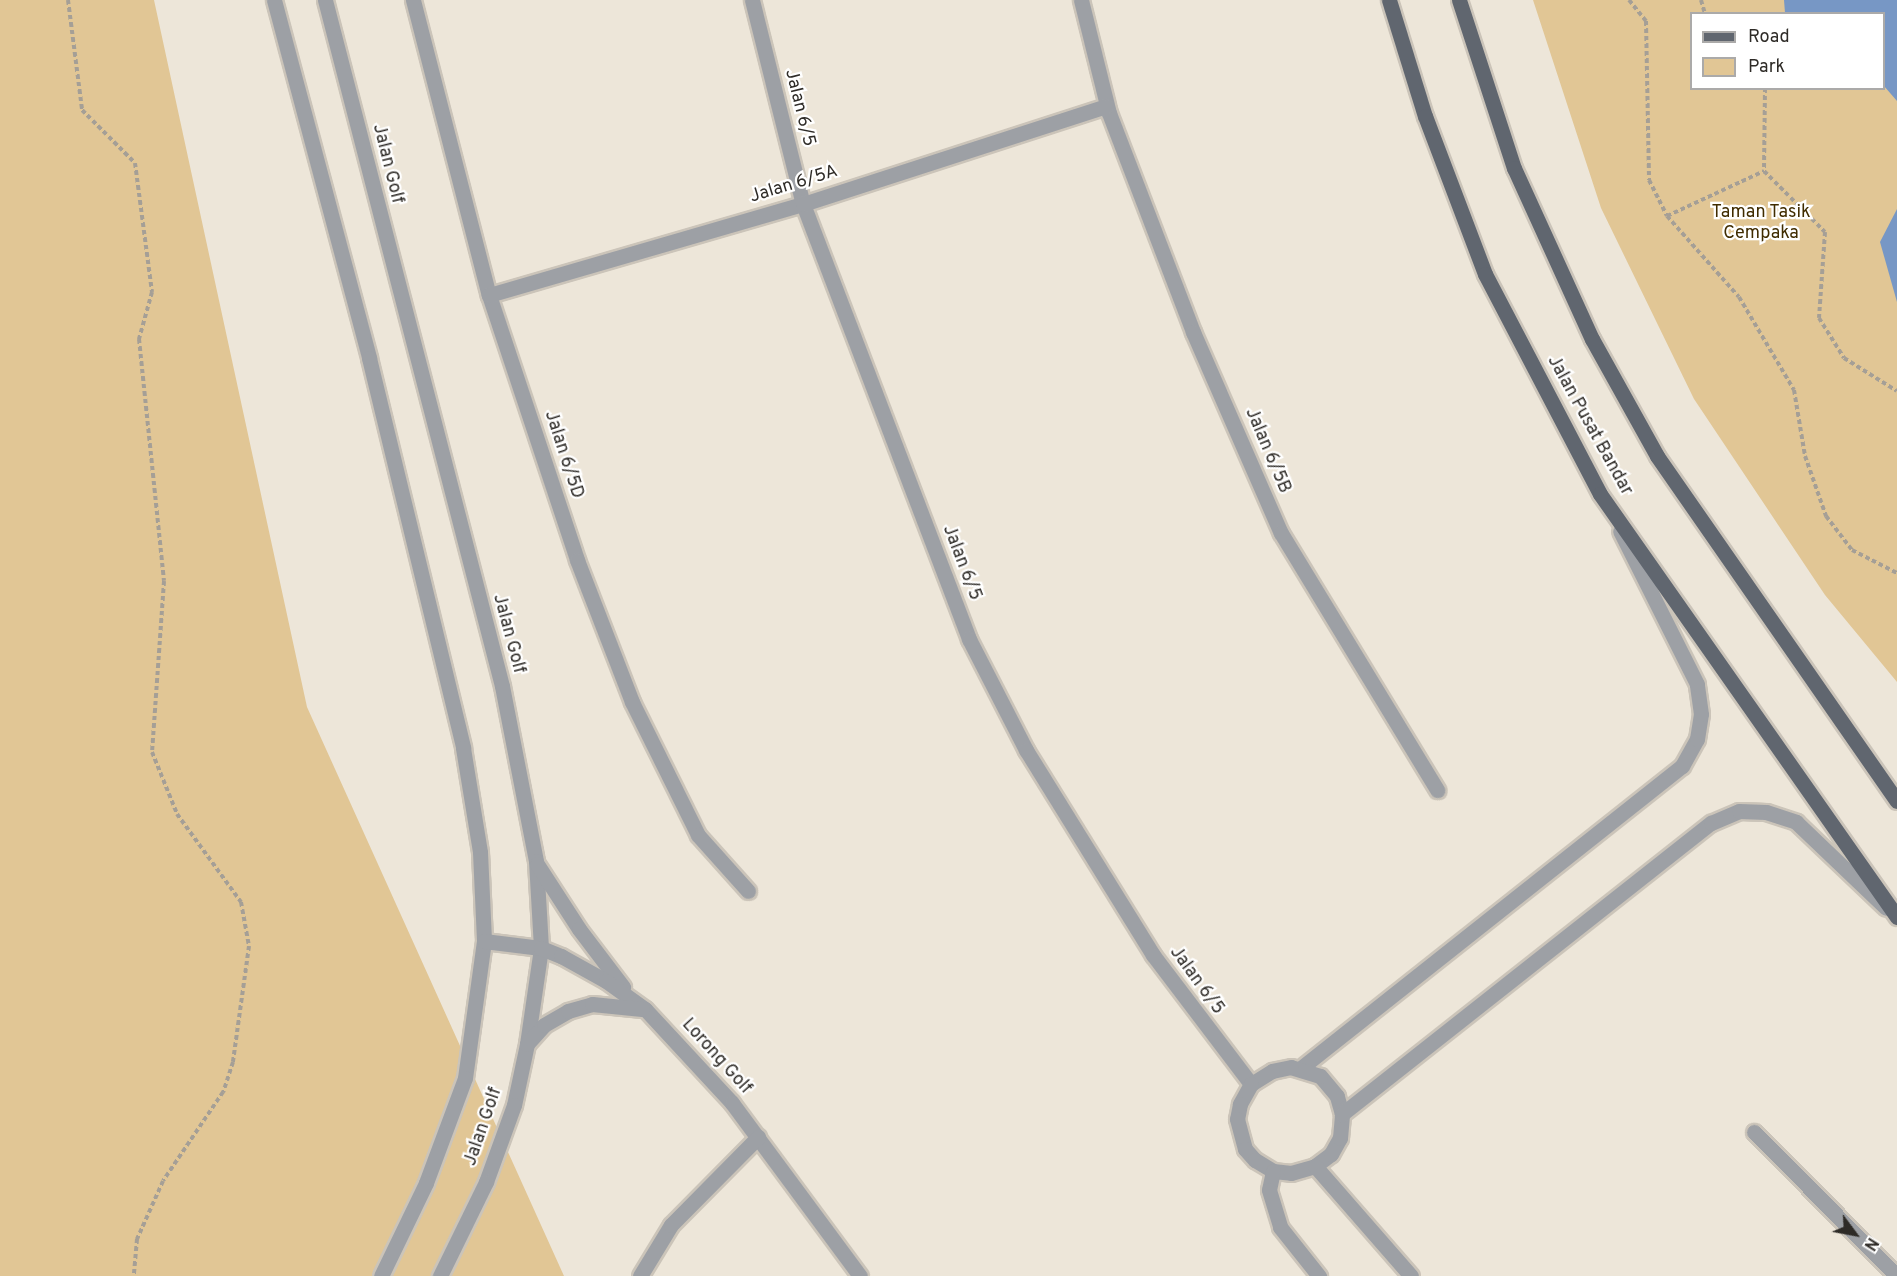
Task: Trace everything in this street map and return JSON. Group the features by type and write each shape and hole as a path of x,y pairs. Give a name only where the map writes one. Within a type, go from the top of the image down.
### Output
{"main road":[{"name":"Jalan Pusat Bandar","path":"1389,0 1425,116 1485,274 1600,494 1897,918"},
{"path":"1458,0 1514,168 1597,348 1657,456 1897,801"}],"street":[{"name":"Jalan Golf","path":"274,0 369,358 463,748 480,852 484,941 477,1014 461,1091 426,1183 381,1276"},
{"name":"Jalan Golf","path":"325,0 502,686 536,861 541,948 528,1044 503,1139 440,1276"},
{"name":"Jalan 6/5D","path":"413,0 489,295 577,560 632,702 698,835 748,891"},
{"name":"Jalan 6/5","path":"752,0 803,204 969,639 1026,750 1153,955 1251,1084"},
{"name":"Jalan 6/5B","path":"1081,0 1107,106 1193,332 1281,533 1437,790"},
{"name":"Jalan 6/5A","path":"489,295 803,204 1107,106"},
{"path":"1301,1068 1682,766 1697,739 1701,714 1697,684 1683,649 1600,494"},
{"path":"1342,1114 1711,823 1739,811 1766,812 1796,822 1897,918"},
{"path":"536,861 579,929 630,996"},
{"name":"Lorong Golf","path":"484,941 541,948 630,996 701,1068 758,1137 860,1276"},
{"path":"528,1044 544,1025 568,1011 592,1004 619,1004 645,1010"},
{"path":"1301,1068 1320,1076 1337,1096 1342,1114 1340,1138 1331,1154 1315,1167 1291,1173 1273,1171 1255,1160 1239,1135 1240,1104 1251,1084 1272,1071 1301,1068"},
{"path":"1754,1132 1897,1276"},
{"path":"640,1276 672,1225 758,1137"},
{"path":"1315,1167 1411,1276"},
{"path":"1273,1171 1269,1190 1276,1217 1292,1245 1319,1276"}],"path":[{"path":"68,0 82,110 135,163 152,292 139,339 164,581 152,752 177,814 241,902 249,946 233,1062 226,1082 163,1180 137,1239 134,1276"},
{"path":"1629,0 1646,21 1649,180 1667,216 1739,297 1794,390 1805,456 1826,516 1852,550 1897,573"},
{"path":"1765,90 1764,171 1825,232 1819,318 1844,358 1897,391"},
{"path":"1667,216 1764,171"}],"green space":[{"path":"0,0 154,0 307,707 564,1276 0,1276"},
{"name":"Taman Tasik Cempaka","path":"1533,0 1897,0 1897,682 1825,595 1694,399 1601,208"}],"water":[{"path":"1784,0 1897,0 1897,101 1885,87 1885,12 1785,12"},
{"path":"1897,209 1897,302 1880,242"}]}
